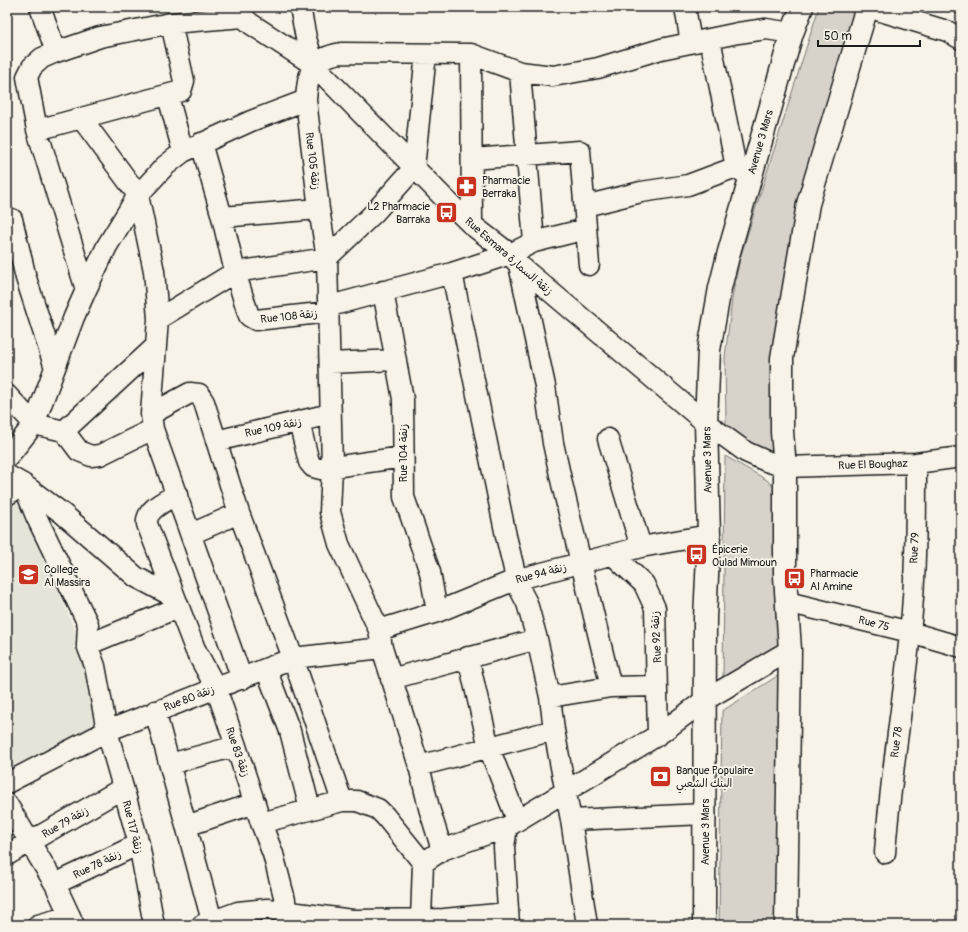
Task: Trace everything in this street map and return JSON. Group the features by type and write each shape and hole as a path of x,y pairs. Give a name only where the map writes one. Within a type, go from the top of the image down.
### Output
{"main road":[{"name":"Avenue 3 Mars","path":"704,925 705,618 709,535 706,423 708,350 743,172 802,7"},
{"path":"786,925 790,650 786,602 785,467 782,432 782,358 808,204 867,7"}],"street":[{"path":"40,7 56,52"},
{"path":"300,7 306,38 314,65 328,55 341,53 471,54 520,72 553,76 598,68 661,49 766,28 792,33"},
{"path":"585,206 641,192 688,185 743,172 700,41 685,7"},
{"path":"867,7 947,32 961,39"},
{"path":"86,290 37,130 27,77 35,63 42,58 100,37 170,23 238,12"},
{"name":"Rue Esmara زنقة السمارة","path":"238,12 251,24 314,65 414,168 472,225 706,423 746,452 785,467"},
{"path":"37,130 168,96 181,91 184,85 170,23"},
{"path":"158,319 235,272 327,258 374,213 414,168 426,54"},
{"path":"471,54 472,225"},
{"name":"Rue 105 زنقة","path":"314,65 307,82 306,100 319,208 327,258 330,309 330,414 332,466 330,512 334,529 381,639 391,679 419,766 429,808 442,850"},
{"path":"520,72 534,242"},
{"path":"168,96 184,152"},
{"path":"7,458 34,424 86,290 107,246 138,195 164,166 184,152 201,143 306,100"},
{"path":"82,118 138,195 154,271 158,319 152,421 242,679"},
{"path":"201,143 222,217 235,272"},
{"path":"472,159 580,151 589,265"},
{"path":"222,217 319,208"},
{"path":"12,219 26,278 55,368"},
{"name":"Rue 108 زنقة","path":"235,272 249,316 256,320 330,309 383,291 452,273 514,260 534,242 586,229"},
{"path":"514,260 545,386 553,443 580,562 611,687"},
{"path":"452,273 514,569 515,580 527,602 550,696 554,730 571,820 587,925"},
{"name":"Rue 104 زنقة","path":"383,291 403,399 402,457 404,497 430,572 437,612"},
{"path":"64,431 156,347"},
{"path":"330,363 396,360"},
{"path":"7,395 34,424 64,431 79,451 91,456 100,455 152,421 185,395 194,392 198,394 204,402 239,513 293,658 342,801"},
{"name":"Rue 109 زنقة","path":"216,441 330,414"},
{"path":"299,422 309,462 313,467 320,469 332,466 402,457"},
{"path":"608,439 641,547"},
{"name":"Rue El Boughaz","path":"785,467 916,463 961,457"},
{"name":"Rue 79","path":"910,632 916,518 916,463"},
{"path":"12,484 62,513 136,577 177,602"},
{"path":"12,484 36,516 88,624 87,646 177,602"},
{"name":"Rue 83 زنقة","path":"177,494 151,511 146,520 194,649 216,688 261,824 273,854 285,900 286,918"},
{"path":"191,534 239,513"},
{"name":"Rue 94 زنقة","path":"381,639 437,612 515,580 641,547 709,535"},
{"name":"Rue 92 زنقة","path":"613,555 644,584 655,608 658,735"},
{"name":"Rue 75","path":"786,602 910,632 961,647"},
{"name":"Rue 78","path":"885,853 897,734 910,632"},
{"name":"Rue 80 زنقة","path":"7,783 107,731 155,711 242,679 293,658 381,639"},
{"path":"391,679 537,639"},
{"name":"Rue 117 زنقة","path":"87,646 95,666 107,731 139,844 154,925"},
{"path":"423,863 442,850 512,824 566,792 631,750 658,735 705,700 790,650"},
{"path":"155,711 186,826 207,923 232,914 267,909 286,918 352,923 444,919 509,919 504,847 512,824 489,748 468,657"},
{"path":"266,669 290,731 310,809"},
{"path":"550,696 611,687 657,686"},
{"path":"419,766 554,730"},
{"path":"170,764 236,746"},
{"name":"Rue 79 زنقة","path":"7,855 123,788"},
{"path":"261,824 342,801 358,801 378,809 423,863 421,920"},
{"path":"186,826 255,803"},
{"path":"7,804 55,884 72,920 38,925"},
{"path":"571,820 705,814"},
{"name":"Rue 78 زنقة","path":"55,884 139,844"}],"shaded area":[{"path":"819,7 866,7 805,211 784,457 740,441 726,424 725,357 733,292 740,258"},
{"path":"725,456 767,480 784,498 781,646 723,680"},
{"name":"College Al Massira","path":"19,496 81,645 95,730 7,768 7,506"},
{"path":"779,675 779,925 719,925 722,711"}],"waterway":[{"path":"942,7 961,13"}],"place":[{"name":"Pharmacie Berraka","path":"467,186"},
{"name":"L2 Pharmacie Barraka","path":"446,212"},
{"name":"Épicerie Oulad Mimoun","path":"696,555"},
{"name":"College Al Massira","path":"29,575"},
{"name":"Pharmacie Al Amine","path":"795,579"},
{"name":"Banque Populaire البنك الشعبي","path":"660,776"}]}
